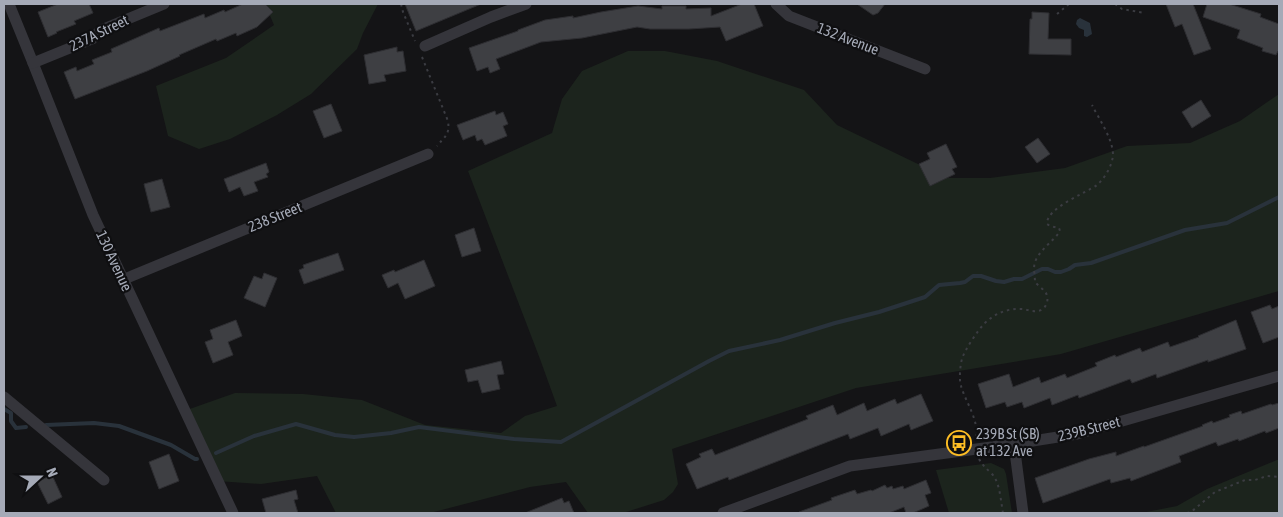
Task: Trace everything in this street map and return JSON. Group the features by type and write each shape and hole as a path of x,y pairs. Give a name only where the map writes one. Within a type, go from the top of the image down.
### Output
{"street":[{"name":"130 Avenue","path":"8,4 93,215 233,513"},
{"name":"237A Street","path":"33,63 92,38 101,30 164,4"},
{"path":"420,44 526,4"},
{"name":"132 Avenue","path":"776,4 789,16 925,69"},
{"name":"238 Street","path":"122,280 428,154"},
{"name":"239B Street","path":"723,513 850,466 1077,434 1279,376"},
{"path":"4,397 104,480"},
{"path":"1014,444 1023,513"}],"path":[{"path":"401,4 403,12 420,44"},
{"path":"1057,14 1069,4"},
{"path":"1115,4 1122,9 1145,14"},
{"path":"422,58 448,121 449,129 446,136 428,154"},
{"path":"1003,513 994,476 987,471 979,460 976,427 960,384 962,359 973,338 984,324 993,317 1014,309 1036,312 1043,308 1047,302 1046,292 1035,282 1034,263 1043,248 1060,231 1059,228 1047,224 1046,219 1066,202 1096,185 1111,166 1113,154 1110,141 1092,105"},
{"path":"1187,513 1191,512 1214,492 1245,480 1255,480 1267,476 1279,477"}],"shaded area":[{"path":"265,4 378,4 357,49 311,94 277,115 230,139 199,149 168,136 156,86 226,58 274,25"},
{"path":"1080,18 1090,23 1092,34 1087,37 1084,36 1084,30 1076,24"},
{"path":"628,51 665,51 717,61 804,90 837,125 947,178 990,178 1065,168 1127,146 1190,143 1240,121 1279,94 1279,291 1061,354 856,388 672,449 678,484 673,492 664,500 623,513 588,513 566,482 530,487 430,513 336,513 317,476 261,484 217,481 184,411 235,393 303,394 362,400 425,425 501,433 525,416 557,406 468,171 552,133 562,99 582,71"},
{"path":"1279,460 1279,513 1141,513 1177,506 1207,489"},
{"path":"991,463 1004,469 1012,513 949,513 936,470"}],"building":[{"path":"58,4 89,4 93,13 74,21 76,24 48,37 38,12"},
{"path":"243,4 265,4 273,12 257,27 237,36 236,33 217,41 216,39 147,71 75,99 64,72 76,67 77,71 94,64 92,60 112,52 111,49 159,28 160,31 204,14 205,18"},
{"path":"405,4 481,4 416,31"},
{"path":"742,4 754,4 763,26 726,41 720,27 650,29 637,27 582,38 541,42 496,59 500,69 490,73 488,67 477,71 469,48 545,20 573,16 573,18 638,6 662,9 662,6 686,6 686,9 711,8 711,16"},
{"path":"857,4 885,4 878,13 873,15"},
{"path":"1166,4 1193,4 1211,49 1194,55 1182,24 1175,27"},
{"path":"1207,4 1229,4 1261,14 1260,17 1279,24 1279,52 1276,55 1262,51 1263,48 1237,38 1240,30 1203,17"},
{"path":"1032,12 1049,13 1048,39 1071,39 1071,55 1029,54"},
{"path":"397,47 397,52 403,51 406,71 384,75 386,81 369,84 364,55"},
{"path":"1201,100 1211,116 1192,128 1182,112"},
{"path":"331,104 342,131 324,138 313,111"},
{"path":"495,111 496,115 503,112 508,124 503,126 507,136 485,145 482,139 477,141 475,135 463,140 457,125"},
{"path":"1038,138 1050,154 1037,163 1025,147"},
{"path":"946,144 957,167 952,169 955,174 930,186 919,164 930,159 927,153"},
{"path":"266,163 269,172 266,174 268,177 254,182 258,191 244,196 240,187 229,192 224,179"},
{"path":"162,179 170,207 151,212 144,184"},
{"path":"474,228 481,251 462,257 455,235"},
{"path":"338,253 344,270 304,284 299,270 304,268 303,265"},
{"path":"424,260 435,286 405,299 398,283 388,288 382,275 394,270 395,272"},
{"path":"264,273 277,278 265,307 244,298 254,276 262,279"},
{"path":"1270,305 1272,309 1279,306 1279,337 1263,343 1251,312"},
{"path":"236,320 242,336 228,342 233,355 213,363 205,342 213,339 210,330"},
{"path":"1236,320 1246,349 1157,378 1156,374 1132,383 1130,379 1079,398 1078,395 1052,405 1050,398 1024,408 1022,402 1007,407 1005,402 986,408 978,384 1009,374 1013,387 1039,377 1041,383 1065,374 1067,378 1097,366 1095,363 1115,355 1116,357 1140,348 1142,352 1168,342 1170,347 1199,337"},
{"path":"501,361 504,374 497,375 500,389 482,393 478,380 468,382 465,370"},
{"path":"921,394 933,421 911,430 909,424 881,436 878,428 850,439 848,434 729,480 728,477 697,489 686,464 701,457 699,454 712,449 715,455 808,419 806,416 833,405 837,415 864,403 867,411 895,399 897,404"},
{"path":"1279,403 1279,428 1218,446 1216,442 1179,456 1181,462 1131,481 1130,478 1111,483 1110,479 1043,503 1035,478 1089,459 1116,452 1116,456 1144,447 1212,421 1213,423 1230,417 1229,415 1241,411 1242,414"},
{"path":"169,454 179,481 159,489 149,462"},
{"path":"52,475 62,497 48,504 37,482"},
{"path":"926,480 931,493 925,495 929,506 913,513 906,513 904,507 889,513 799,513 832,500 831,498 855,490 857,494 872,491 885,485 887,488 892,486 893,489 903,486 904,489"},
{"path":"296,490 298,499 294,500 298,513 266,513 262,499"},
{"path":"562,498 564,503 569,501 574,513 525,513"}],"waterway":[{"path":"216,453 254,436 296,424 335,435 354,437 391,433 419,427 514,439 561,442 729,351 780,340 879,312 925,297 939,285 965,282 973,276 981,276 1004,282 1022,279 1042,269 1061,272 1075,265 1091,263 1185,230 1227,223 1279,197"},
{"path":"4,409 11,413 11,421 16,428 26,427"},
{"path":"46,425 94,423 119,426 171,445 197,459"}],"place":[{"name":"239B St (SB) at 132 Ave","path":"959,443"}]}
